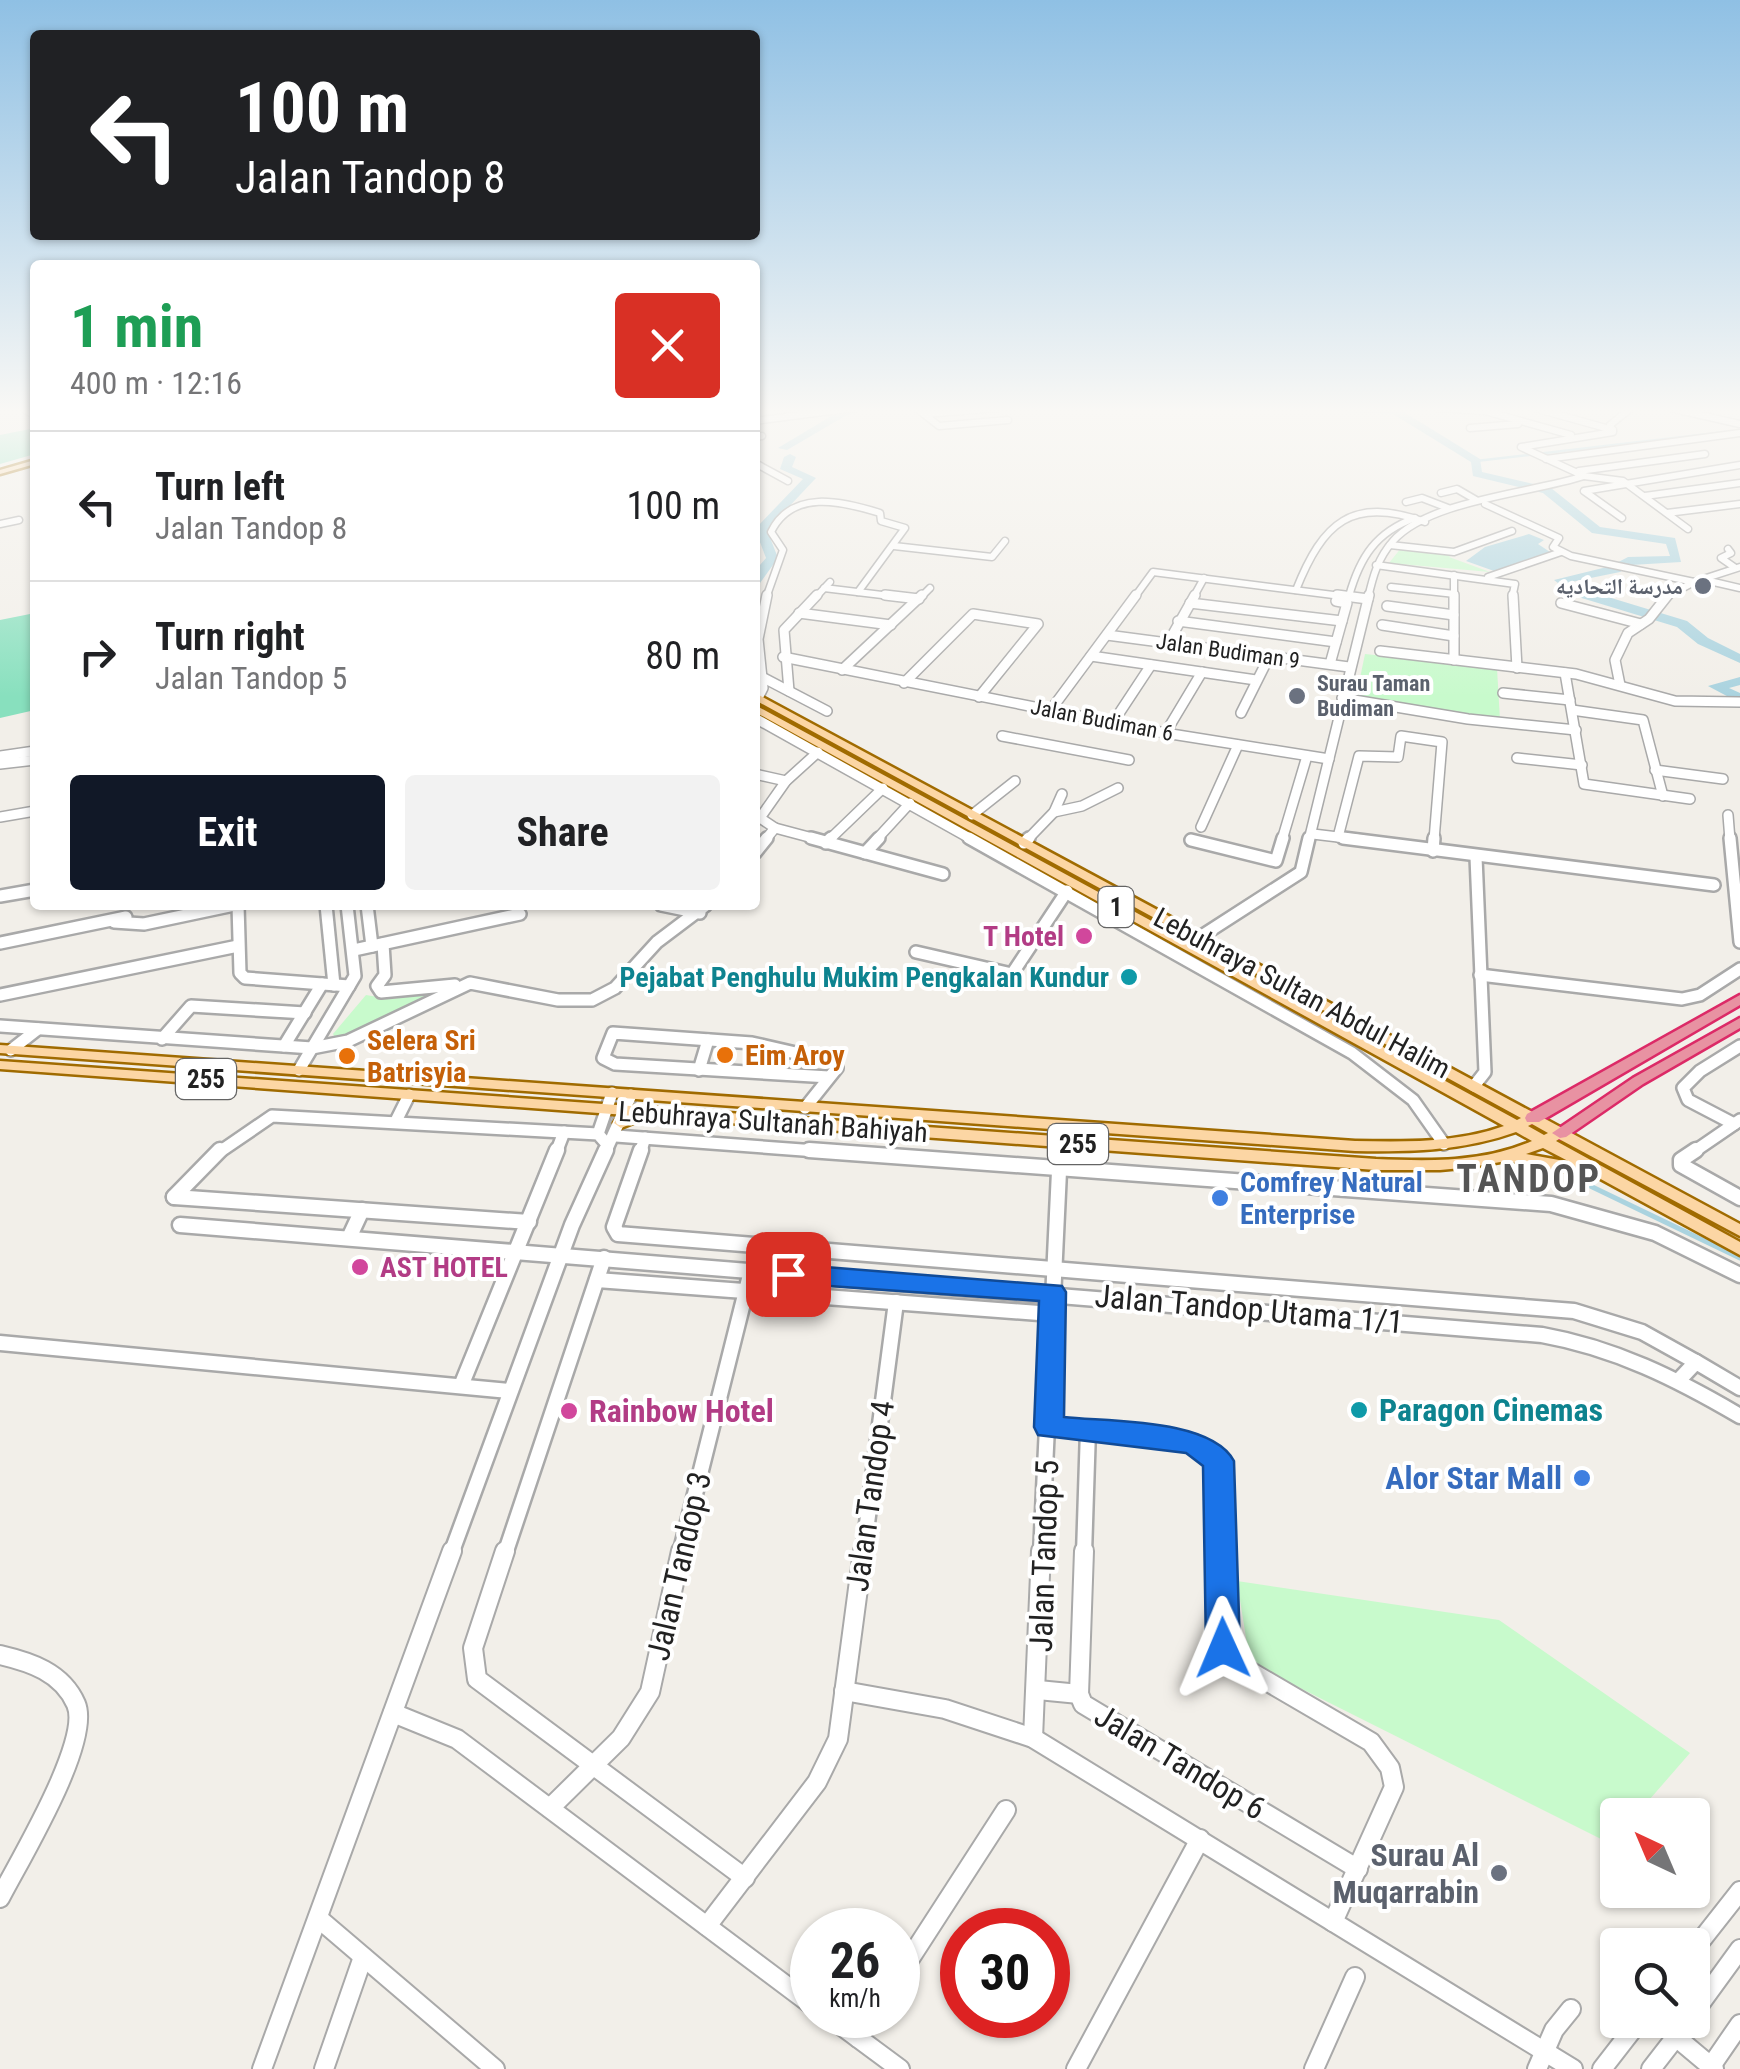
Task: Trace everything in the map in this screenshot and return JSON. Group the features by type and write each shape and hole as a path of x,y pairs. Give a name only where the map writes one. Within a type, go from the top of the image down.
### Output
{"highway":[{"path":"1532,1118 1740,1000"},
{"path":"1560,1133 1740,1022"}],"main road":[{"name":"Lebuhraya Sultan Abdul Halim","path":"760,703 799,720 1532,1118"},
{"name":"Lebuhraya Sultan Abdul Halim","path":"760,703 1516,1128"},
{"name":"Lebuhraya Sultanah Bahiyah","path":"5,1050 612,1093 613,1121"},
{"path":"41,1068 54,1053"},
{"path":"68,1070 80,1055"},
{"name":"Lebuhraya Sultanah Bahiyah","path":"0,1065 585,1108 613,1121 805,1108 1355,1146 1444,1144 1516,1128 1532,1118"},
{"path":"1474,1139 1488,1124 1478,1107"},
{"name":"Lebuhraya Sultanah Bahiyah","path":"613,1121 654,1113 1397,1165 1502,1155 1544,1143 1560,1133"},
{"name":"1","path":"1532,1118 1740,1232"},
{"name":"1","path":"1516,1128 1740,1249"},
{"path":"1502,1155 1598,1174"}],"street":[{"path":"760,630 768,589 783,547 771,532 784,510 815,505"},
{"path":"851,505 905,528 858,592"},
{"path":"1439,505 1448,508"},
{"path":"1348,596 1359,558 1387,526 1467,505"},
{"path":"1200,938 1296,877 1314,834 1342,698 1376,565 1400,534 1474,505"},
{"path":"1487,505 1559,538 1552,546 1561,552 1740,588"},
{"path":"1604,505 1622,518"},
{"path":"1656,505 1688,528"},
{"path":"1667,513 1736,505"},
{"path":"1296,590 1310,549 1339,519 1384,508 1425,522"},
{"path":"0,524 18,520"},
{"path":"1390,545 1454,552 1512,532"},
{"path":"894,546 992,557 1005,541"},
{"path":"1728,549 1731,554 1721,558 1737,567"},
{"path":"1484,578 1561,552"},
{"path":"1376,565 1484,578 1516,586 1511,605 1517,668"},
{"path":"1620,686 1622,679 1615,660 1628,633 1651,615 1664,597 1737,567"},
{"path":"1050,710 1150,574 1344,602 1330,664"},
{"path":"1454,575 1454,660"},
{"path":"1203,581 1368,599"},
{"path":"1168,643 1203,581"},
{"path":"789,691 783,657 784,630 827,585 919,599"},
{"path":"1391,587 1454,594"},
{"path":"842,670 930,588"},
{"path":"1190,603 1342,622"},
{"path":"1561,603 1641,624"},
{"path":"1386,606 1454,615"},
{"path":"799,613 892,625"},
{"path":"904,683 973,614 1038,624 980,697"},
{"path":"1178,622 1336,642"},
{"path":"1382,625 1454,636"},
{"name":"Jalan Budiman 9","path":"1107,634 1350,667"},
{"path":"1380,651 1565,673 1675,701 1738,704"},
{"path":"1091,656 1256,680"},
{"name":"Jalan Budiman 6","path":"783,657 904,683 1329,759"},
{"path":"1240,712 1269,657"},
{"path":"1116,718 1151,664"},
{"path":"1169,728 1202,672"},
{"path":"1565,673 1584,784 1690,799"},
{"path":"760,677 826,710 799,720"},
{"path":"1504,694 1643,720 1663,796"},
{"path":"1342,698 1468,719 1576,730"},
{"path":"760,721 1068,891 1365,1062 1412,1100 1444,1144"},
{"path":"1002,736 1129,760"},
{"path":"1338,837 1359,756 1398,757 1402,736 1442,742 1433,851"},
{"path":"1202,827 1238,744"},
{"path":"818,752 786,782 760,818 775,828 943,874"},
{"path":"0,756 30,753"},
{"path":"1191,840 1276,860 1307,756"},
{"path":"1517,758 1582,766"},
{"path":"0,764 30,761"},
{"path":"1656,770 1723,780"},
{"path":"760,775 786,782"},
{"path":"972,814 1015,781"},
{"path":"826,843 883,788"},
{"path":"1054,812 1082,806 1118,788"},
{"path":"1024,843 1054,812 1062,794"},
{"path":"760,801 772,802"},
{"path":"864,854 910,804"},
{"path":"0,816 30,812"},
{"path":"1728,815 1733,880 1728,897 1740,942"},
{"path":"760,847 775,828"},
{"path":"1314,834 1714,885"},
{"path":"1474,1086 1485,1072 1476,857"},
{"path":"0,896 30,891"},
{"path":"916,952 1012,974 1068,891"},
{"path":"110,920 144,924 212,910"},
{"path":"236,910 240,973 245,978 349,986"},
{"path":"284,1046 328,984 326,910"},
{"path":"299,1070 354,976 348,910"},
{"path":"368,910 385,975 378,990 392,994 492,982 590,1001 617,986 658,942 682,930 702,910"},
{"path":"354,950 520,914"},
{"path":"0,943 126,917"},
{"path":"0,995 238,946"},
{"path":"1480,975 1682,999 1708,991 1737,969"},
{"path":"0,1026 312,1048 348,1041 470,983"},
{"path":"162,1038 190,1006 305,1012"},
{"path":"5,1050 38,1029"},
{"path":"805,1108 829,1078 838,1066 832,1060 752,1043 613,1033 602,1058 615,1064 829,1078"},
{"path":"122,1036 130,1058"},
{"path":"699,1070 708,1040"},
{"path":"1737,1122 1688,1100 1683,1088 1700,1071 1740,1046"},
{"path":"396,1121 408,1095"},
{"path":"529,1222 174,1197 220,1149 272,1116 564,1132 613,1121 645,1138 1551,1204 1655,1233 1740,1275"},
{"path":"262,2069 613,1121"},
{"path":"1737,1122 1682,1160 1682,1165 1740,1198"},
{"path":"461,1386 519,1251 564,1132"},
{"path":"645,1138 615,1226 618,1234 1588,1313 1642,1332 1740,1388"},
{"name":"Jalan Tandop 5","path":"1033,1738 1060,1142"},
{"path":"350,1238 362,1210"},
{"name":"Jalan Tandop Utama 1/1","path":"180,1225 1052,1292 1542,1335 1613,1351 1680,1380 1740,1416"},
{"path":"604,1258 473,1648 477,1678 488,1690 597,1764 745,1878"},
{"name":"Jalan Tandop 3","path":"550,1808 629,1728 650,1692 686,1528 751,1271"},
{"path":"597,1280 1052,1314"},
{"name":"Jalan Tandop 4","path":"707,1926 830,1760 844,1691 896,1302"},
{"path":"0,1342 510,1391"},
{"path":"1680,1380 1696,1362"},
{"path":"1048,1427 1193,1442 1218,1461 1223,1648 1229,1660 1371,1742 1390,1768 1394,1787 1333,1922"},
{"name":"Jalan Tandop 6","path":"1088,1430 1079,1694 1090,1711 1358,1869"},
{"path":"0,1655 41,1665 75,1701 78,1714 70,1761 0,1898"},
{"path":"1038,1690 1079,1694"},
{"path":"844,1691 945,1709 1033,1738 1333,1922 1540,2060 1573,2069"},
{"path":"392,1713 456,1739 790,1988"},
{"path":"920,1943 1006,1810"},
{"path":"1076,2069 1200,1840"},
{"path":"1710,1929 1740,1891"},
{"path":"318,1918 495,2069"},
{"path":"1710,1991 1740,1949"},
{"path":"324,2069 363,1957"},
{"path":"1314,2069 1355,1977"},
{"path":"1540,2060 1571,2009"},
{"path":"1694,2038 1711,2068 1740,2024"},
{"path":"858,2038 900,2069"},
{"path":"1602,2069 1626,2038"},
{"path":"1651,2069 1675,2038"}],"green space":[{"path":"1401,548 1454,554 1449,557 1490,572 1389,563"},
{"path":"30,614 30,711 0,718 0,620"},
{"path":"1365,654 1497,668 1500,720 1356,697"},
{"path":"444,991 347,1039 336,1039 333,1034 366,995 390,999"},
{"path":"1237,1581 1499,1620 1690,1753 1651,1798 1600,1798 1600,1838 1250,1663"}],"water":[{"path":"1529,534 1544,540 1538,544 1550,552 1494,571 1466,561 1485,547"}],"waterway":[{"path":"760,574 772,558 761,529 784,505"},
{"path":"1565,505 1596,530 1671,541 1677,559 1628,561 1615,569 1560,580 1580,593 1682,624 1703,641 1740,659"},
{"path":"1740,681 1715,686 1740,699"},
{"path":"1584,1183 1740,1258"}],"place":[{"name":"مدرسة التحاديه","path":"1703,586"},
{"name":"Surau Taman Budiman","path":"1297,696"},
{"name":"T Hotel","path":"1084,936"},
{"name":"Pejabat Penghulu Mukim Pengkalan Kundur","path":"1129,977"},
{"name":"Eim Aroy","path":"725,1055"},
{"name":"Selera Sri Batrisyia","path":"347,1056"},
{"name":"Comfrey Natural Enterprise","path":"1220,1198"},
{"name":"AST HOTEL","path":"360,1267"},
{"name":"Paragon Cinemas","path":"1359,1410"},
{"name":"Rainbow Hotel","path":"569,1411"},
{"name":"Alor Star Mall","path":"1582,1478"},
{"name":"Surau Al Muqarrabin","path":"1499,1873"}],"district":[{"name":"TANDOP","path":"1529,1179"}],"route":[{"path":"788,1274 1052,1292 1048,1427 1193,1442 1218,1461 1223,1648"}]}
